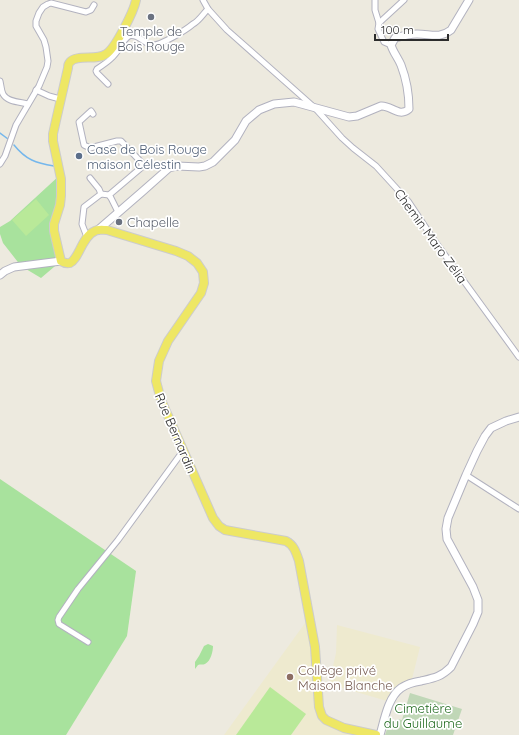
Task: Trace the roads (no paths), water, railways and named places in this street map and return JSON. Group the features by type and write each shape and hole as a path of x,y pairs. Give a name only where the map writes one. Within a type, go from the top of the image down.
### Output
{"main road":[{"path":"98,230 91,233 82,243 74,260 70,263 64,263 61,261 54,231 54,224 60,205 61,179 53,141 54,128 70,62 77,58 98,58 113,48 132,14 136,0"},
{"name":"Rue Bernardin","path":"98,230 107,230 176,251 188,256 198,263 203,272 204,283 201,293 168,341 160,361 156,381 161,400 213,518 219,526 225,530 286,541 292,545 299,561 312,627 316,652 319,707 322,716 326,720 344,728 376,735"}],"street":[{"name":"Chemin Maro Zélia","path":"203,0 208,9 223,26 315,108 342,138 376,166 408,201 434,240 519,357"},
{"path":"375,0 375,10 379,23 378,29 384,42 391,45"},
{"path":"379,23 404,0"},
{"path":"98,230 169,168 177,166 199,167 213,162 235,140 246,121 259,110 274,104 294,102 349,117 357,116 381,106 390,107 401,113 405,112 409,109 409,101 400,64 391,45 395,38 418,34 436,36 447,33 452,30 469,0"},
{"path":"0,164 5,156 16,125 47,67 48,61 44,40 36,26 36,18 43,7 51,3 86,12 91,10 94,5"},
{"path":"108,84 96,71 112,59 129,36 139,37 148,44 158,44 194,24 208,9"},
{"path":"0,81 2,92 8,100 28,104"},
{"path":"36,90 60,99"},
{"path":"93,114 91,111 79,122 84,145 90,148 121,141 142,163 142,167 108,196"},
{"path":"90,178 101,194"},
{"path":"101,194 111,198 118,212"},
{"path":"87,237 82,224 84,207 101,194"},
{"path":"0,275 5,271 21,266 61,261"},
{"path":"380,735 389,705 396,692 408,684 436,678 451,667 473,624 478,612 478,600 473,587 449,544 446,534 448,518 466,475 485,436 491,428 519,417"},
{"path":"88,642 59,624 59,617 183,451"},
{"path":"466,475 519,509"}],"waterway":[{"path":"0,133 8,139"},
{"path":"14,145 18,150 32,160 42,164 54,166"}],"place":[{"name":"Temple de Bois Rouge","path":"151,17"},
{"name":"Case de Bois Rouge maison Célestin","path":"79,156"},
{"name":"Chapelle","path":"119,222"},
{"name":"Collège privé Maison Blanche","path":"290,677"}],"park label":[{"name":"Cimetière du Guillaume","path":"423,716"}]}
